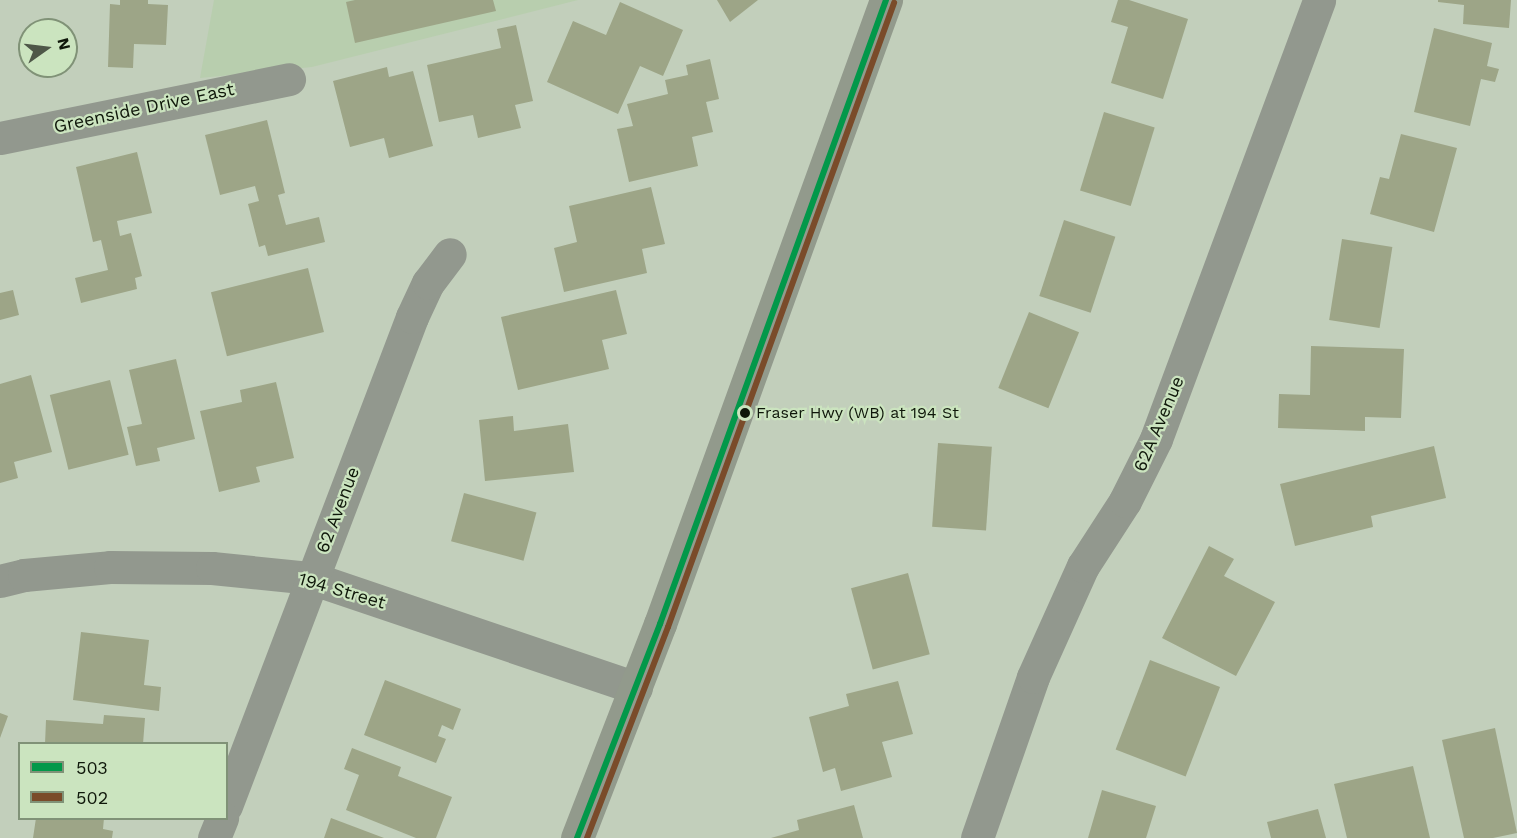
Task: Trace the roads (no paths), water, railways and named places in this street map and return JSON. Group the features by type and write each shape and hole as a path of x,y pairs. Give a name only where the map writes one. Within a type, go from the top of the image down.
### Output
{"main road":[{"path":"577,838 636,688 886,0"}],"street":[{"name":"62A Avenue","path":"977,838 1034,677 1083,566 1125,501 1156,439 1319,0"},
{"name":"Greenside Drive East","path":"0,138 289,79"},
{"name":"62 Avenue","path":"228,801 412,317 428,283 450,254"},
{"name":"194 Street","path":"0,581 24,575 110,567 212,568 311,578 636,688"},
{"path":"214,838 222,820"}],"place":[{"name":"Fraser Hwy (WB) at 194 St","path":"745,413"}]}
